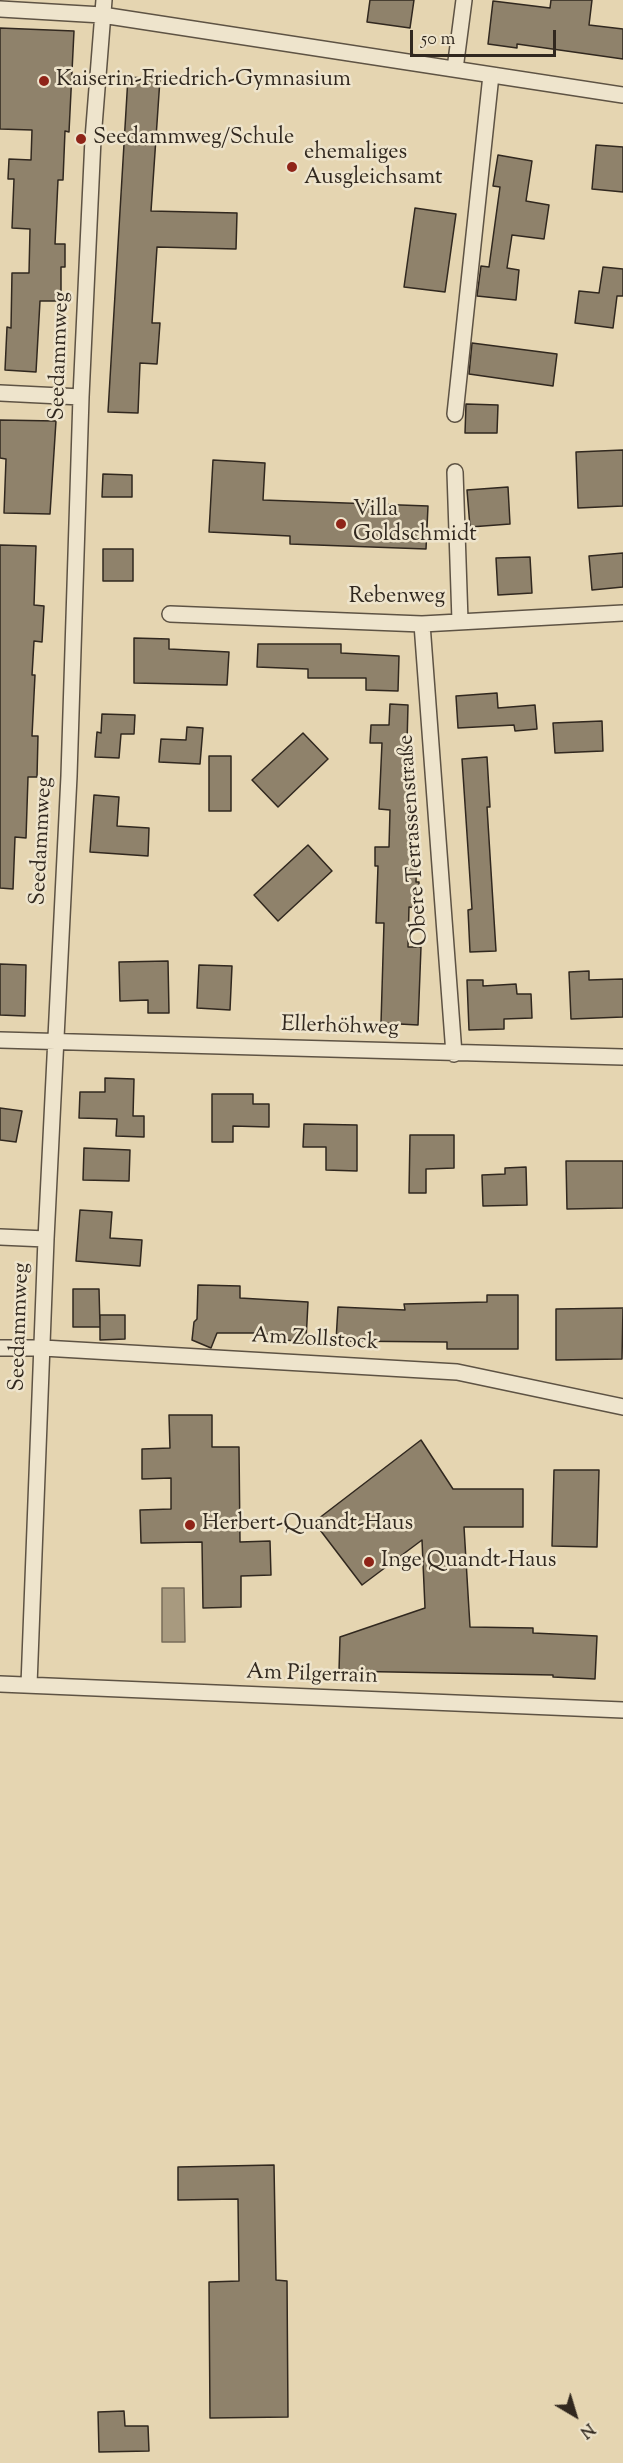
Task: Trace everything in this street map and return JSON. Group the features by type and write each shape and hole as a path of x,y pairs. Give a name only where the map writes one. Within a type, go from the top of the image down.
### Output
{"street":[{"path":"455,69 464,0"},
{"path":"0,9 103,7 455,69 623,95"},
{"name":"Seedammweg","path":"29,1685 46,1239 69,776 81,397 93,139 103,7"},
{"path":"455,414 492,75"},
{"path":"0,393 81,397"},
{"path":"455,472 460,621"},
{"name":"Rebenweg","path":"170,614 422,624 623,613"},
{"name":"Obere Terrassenstraße","path":"422,624 454,1054"},
{"name":"Ellerhöhweg","path":"0,1040 454,1054 623,1056"},
{"path":"0,1237 46,1239"},
{"name":"Am Zollstock","path":"0,1348 43,1348 457,1372 623,1407"},
{"name":"Am Pilgerrain","path":"0,1684 546,1709 623,1710"}],"shaded area":[{"path":"162,1588 184,1588 185,1642 162,1642"}],"building":[{"path":"370,0 414,0 410,28 367,22"},
{"path":"551,0 592,0 589,25 623,29 623,59 517,44 517,48 488,44 493,1 550,8"},
{"path":"0,28 74,31 69,132 65,131 63,180 58,180 55,244 65,244 65,267 61,267 61,301 40,301 36,372 5,370 7,327 11,328 12,273 29,273 30,229 12,228 14,179 8,179 9,159 31,160 32,130 0,129"},
{"path":"128,77 160,79 151,211 237,213 236,249 157,247 152,323 160,323 157,364 140,363 138,413 108,412"},
{"path":"596,145 623,147 623,192 592,189"},
{"path":"498,155 532,161 526,201 549,205 544,239 512,235 507,268 519,270 516,300 477,296 481,266 489,267 500,187 493,186"},
{"path":"415,208 456,214 445,292 404,287"},
{"path":"603,267 623,269 623,296 617,296 613,328 575,323 579,291 599,293"},
{"path":"472,343 557,354 553,386 469,374"},
{"path":"466,404 498,405 497,433 465,433"},
{"path":"0,420 56,421 50,514 4,513 6,459 0,458"},
{"path":"623,450 623,506 578,508 576,452"},
{"path":"213,460 265,463 263,500 428,506 426,549 290,544 290,536 209,532"},
{"path":"103,474 132,475 132,497 102,497"},
{"path":"508,487 510,524 470,527 467,490"},
{"path":"0,545 36,546 34,605 44,606 42,642 34,641 32,675 35,675 32,736 38,736 37,777 28,777 26,838 15,837 13,889 0,888"},
{"path":"103,549 133,549 133,581 103,581"},
{"path":"623,553 623,587 592,590 589,556"},
{"path":"530,557 532,593 498,595 496,558"},
{"path":"134,638 169,639 169,649 229,652 227,685 134,683"},
{"path":"258,644 341,644 341,653 399,656 398,691 366,690 366,678 308,678 308,669 257,667"},
{"path":"497,693 498,708 535,705 537,729 515,731 514,725 458,728 456,696"},
{"path":"390,704 408,705 407,744 411,744 407,810 414,810 412,848 417,848 416,882 419,882 418,908 409,907 408,947 421,947 418,1025 381,1023 384,923 376,923 378,866 375,866 375,847 389,847 390,810 379,809 382,743 370,743 371,725 389,725"},
{"path":"102,714 135,715 134,734 121,734 119,758 95,757 97,732 101,733"},
{"path":"602,721 603,751 555,753 553,723"},
{"path":"187,727 203,728 200,764 159,762 161,739 186,740"},
{"path":"303,733 328,759 278,807 252,780"},
{"path":"209,756 231,756 231,811 209,811"},
{"path":"487,757 490,807 487,807 496,951 470,952 468,910 472,909 462,759"},
{"path":"94,795 119,797 117,826 149,828 148,856 90,852"},
{"path":"308,845 332,871 278,921 254,895"},
{"path":"168,961 169,1013 148,1013 148,1000 120,1001 119,962"},
{"path":"0,964 26,965 25,1016 0,1015"},
{"path":"199,965 232,966 230,1010 197,1008"},
{"path":"589,971 589,980 623,979 623,1017 571,1019 569,972"},
{"path":"467,980 483,980 483,986 516,984 517,994 531,994 532,1018 504,1019 504,1029 469,1030"},
{"path":"105,1078 134,1079 133,1116 144,1116 144,1137 116,1136 117,1119 79,1118 80,1092 105,1092"},
{"path":"212,1094 253,1094 253,1104 269,1104 269,1127 233,1126 233,1142 212,1142"},
{"path":"0,1108 22,1111 16,1142 0,1140"},
{"path":"304,1124 357,1125 357,1171 326,1170 326,1147 303,1147"},
{"path":"410,1135 454,1135 454,1168 426,1169 426,1193 409,1193"},
{"path":"84,1148 130,1150 129,1181 83,1180"},
{"path":"566,1161 623,1161 623,1208 567,1209"},
{"path":"526,1167 527,1205 483,1206 482,1175 505,1174 505,1168"},
{"path":"80,1210 112,1212 110,1238 142,1240 140,1266 76,1261"},
{"path":"198,1285 240,1286 240,1298 308,1302 306,1341 276,1340 276,1335 260,1333 217,1333 211,1348 192,1340 194,1322 197,1319"},
{"path":"73,1289 99,1289 100,1327 73,1327"},
{"path":"487,1295 518,1295 518,1349 447,1349 447,1342 336,1341 338,1307 405,1310 404,1304 487,1302"},
{"path":"623,1308 622,1359 556,1360 556,1309"},
{"path":"100,1315 125,1315 125,1339 100,1340"},
{"name":"Herbert-Quandt-Haus","path":"169,1415 212,1415 212,1447 239,1447 240,1542 270,1541 271,1575 241,1576 241,1607 203,1608 202,1542 141,1543 140,1510 171,1509 171,1478 142,1479 142,1449 170,1448"},
{"name":"Inge Quandt-Haus","path":"421,1440 453,1489 523,1489 523,1527 464,1527 470,1627 533,1628 533,1633 597,1636 595,1679 553,1677 553,1675 339,1671 340,1637 425,1608 422,1540 362,1585 314,1522"},
{"path":"554,1470 599,1470 597,1547 552,1546"},
{"path":"274,2165 276,2280 287,2281 288,2417 210,2418 209,2282 239,2281 238,2199 178,2200 178,2167"},
{"path":"124,2411 125,2426 148,2426 149,2451 99,2452 98,2412"}],"place":[{"name":"Kaiserin-Friedrich-Gymnasium","path":"44,81"},
{"name":"Seedammweg/Schule","path":"81,139"},
{"name":"ehemaliges Ausgleichsamt","path":"292,167"},
{"name":"Villa Goldschmidt","path":"341,524"},
{"name":"Herbert-Quandt-Haus","path":"190,1525"},
{"name":"Inge Quandt-Haus","path":"369,1562"}]}
